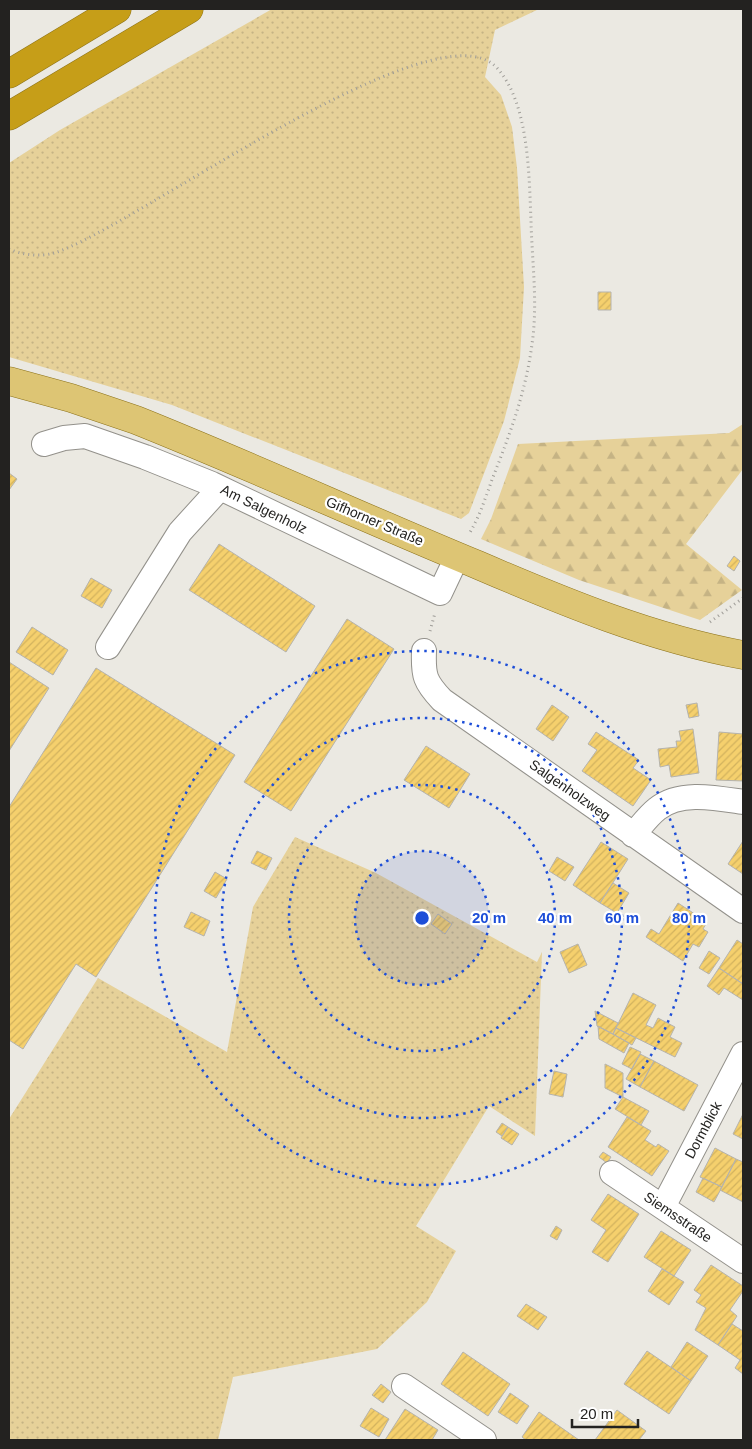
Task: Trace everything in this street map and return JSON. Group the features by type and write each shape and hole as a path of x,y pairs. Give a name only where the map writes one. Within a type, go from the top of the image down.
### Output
{"highway":[{"path":"9,68 80,9"},
{"path":"9,74 117,9"},
{"path":"9,116 189,9"}],"main road":[{"name":"Gifhorner Straße","path":"9,381 71,398 136,420 457,557 549,595 624,623 683,641 743,655"}],"street":[{"name":"Am Salgenholz","path":"44,444 64,438 85,436 145,457 220,488 440,593"},
{"path":"108,648 180,532 220,488"},
{"path":"440,593 457,557"},
{"name":"Salgenholzweg","path":"424,651 424,670 428,686 442,700 743,911"},
{"path":"633,835 658,808 669,803 695,796 743,802"},
{"name":"Dormblick","path":"663,1207 743,1054"},
{"name":"Siemsstraße","path":"612,1173 743,1261"},
{"path":"404,1386 484,1440"}],"path":[{"path":"9,250 32,255 53,253 89,237 267,135 357,88 420,62 448,56 476,56 496,66 509,84 520,112 525,144 530,185 534,307 533,343 525,386 511,430 475,525 457,557"},
{"path":"424,651 440,593"},
{"path":"683,641 743,598"}],"green space":[{"path":"272,9 539,9 495,30 485,77 501,95 512,127 517,168 524,287 520,358 504,421 469,513 461,519 172,405 9,357 9,163 60,130"},
{"path":"743,424 743,469 686,544 742,590 700,620 579,580 481,539 491,519 518,444 729,433"},
{"path":"295,837 376,873 537,962 542,952 535,1136 489,1106 416,1226 456,1251 427,1302 377,1349 233,1377 218,1440 9,1440 9,1119 98,978 227,1052 253,907"}],"building":[{"path":"598,292 611,292 611,310 598,310"},
{"path":"9,473 17,479 9,490"},
{"path":"219,544 315,606 286,652 189,590"},
{"path":"734,556 740,561 734,571 727,566"},
{"path":"91,578 112,590 102,608 81,596"},
{"path":"347,619 394,649 291,811 244,782"},
{"path":"32,627 68,650 53,675 16,652"},
{"path":"9,662 49,688 9,751"},
{"path":"96,668 235,755 96,977 76,964 23,1049 9,1040 9,807"},
{"path":"697,703 699,716 689,718 686,705"},
{"path":"552,705 569,717 553,741 536,729"},
{"path":"693,729 699,773 671,777 669,765 660,767 658,749 677,747 676,741 681,741 679,731"},
{"path":"596,732 639,760 633,768 651,780 633,806 582,771 597,750 588,744"},
{"path":"719,732 743,734 743,781 716,780"},
{"path":"426,746 470,774 449,808 404,780"},
{"path":"743,841 743,874 728,864"},
{"path":"601,842 628,859 600,903 573,885"},
{"path":"257,851 272,858 266,870 251,863"},
{"path":"557,857 574,867 565,881 549,871"},
{"path":"215,872 227,879 216,898 204,891"},
{"path":"613,883 629,893 617,913 600,903"},
{"path":"678,903 707,922 703,929 708,932 699,947 693,944 683,961 646,937 651,929 659,934"},
{"path":"191,912 210,921 204,936 184,927"},
{"path":"438,914 452,924 445,934 431,924"},
{"path":"737,940 743,944 743,984 719,968"},
{"path":"578,944 587,965 569,973 560,952"},
{"path":"709,951 720,958 709,974 699,968"},
{"path":"719,968 743,984 743,1000 724,988 719,995 707,986"},
{"path":"633,993 656,1005 646,1025 653,1028 658,1018 675,1027 670,1037 682,1043 675,1057 616,1028"},
{"path":"595,1011 618,1023 613,1034 597,1026"},
{"path":"598,1026 629,1043 624,1053 599,1039"},
{"path":"616,1028 636,1038 632,1045 613,1034"},
{"path":"630,1047 641,1052 632,1069 622,1064"},
{"path":"640,1054 654,1061 640,1087 626,1079"},
{"path":"654,1061 698,1085 684,1111 640,1087"},
{"path":"605,1064 623,1073 623,1097 605,1088"},
{"path":"554,1071 567,1074 563,1097 549,1094"},
{"path":"623,1097 649,1111 641,1125 615,1109"},
{"path":"743,1114 743,1139 733,1134"},
{"path":"627,1117 651,1131 645,1140 656,1147 658,1144 669,1151 652,1176 608,1147"},
{"path":"502,1123 508,1127 502,1136 496,1132"},
{"path":"508,1127 519,1134 512,1145 501,1138"},
{"path":"715,1148 736,1159 722,1187 700,1177"},
{"path":"603,1152 611,1157 607,1163 599,1157"},
{"path":"736,1159 743,1162 743,1202 720,1190"},
{"path":"703,1178 722,1187 714,1202 696,1192"},
{"path":"608,1194 639,1214 608,1262 592,1252 606,1230 591,1220"},
{"path":"556,1226 562,1230 557,1240 550,1236"},
{"path":"661,1231 691,1250 674,1276 644,1257"},
{"path":"711,1265 743,1286 743,1291 730,1310 737,1316 718,1345 695,1330 706,1308 696,1302 701,1295 694,1290"},
{"path":"662,1269 684,1282 669,1305 648,1291"},
{"path":"526,1304 547,1317 538,1330 517,1316"},
{"path":"732,1324 743,1331 743,1374 735,1368 740,1360 718,1345"},
{"path":"687,1342 708,1356 691,1381 671,1367"},
{"path":"647,1351 691,1381 669,1414 624,1384"},
{"path":"463,1352 510,1384 488,1416 441,1384"},
{"path":"381,1384 391,1392 383,1403 372,1395"},
{"path":"510,1393 529,1406 517,1424 498,1412"},
{"path":"371,1408 389,1419 379,1437 360,1426"},
{"path":"405,1409 438,1430 432,1440 385,1440"},
{"path":"617,1410 646,1431 639,1440 595,1440"},
{"path":"539,1412 579,1440 526,1440 522,1437"}]}
